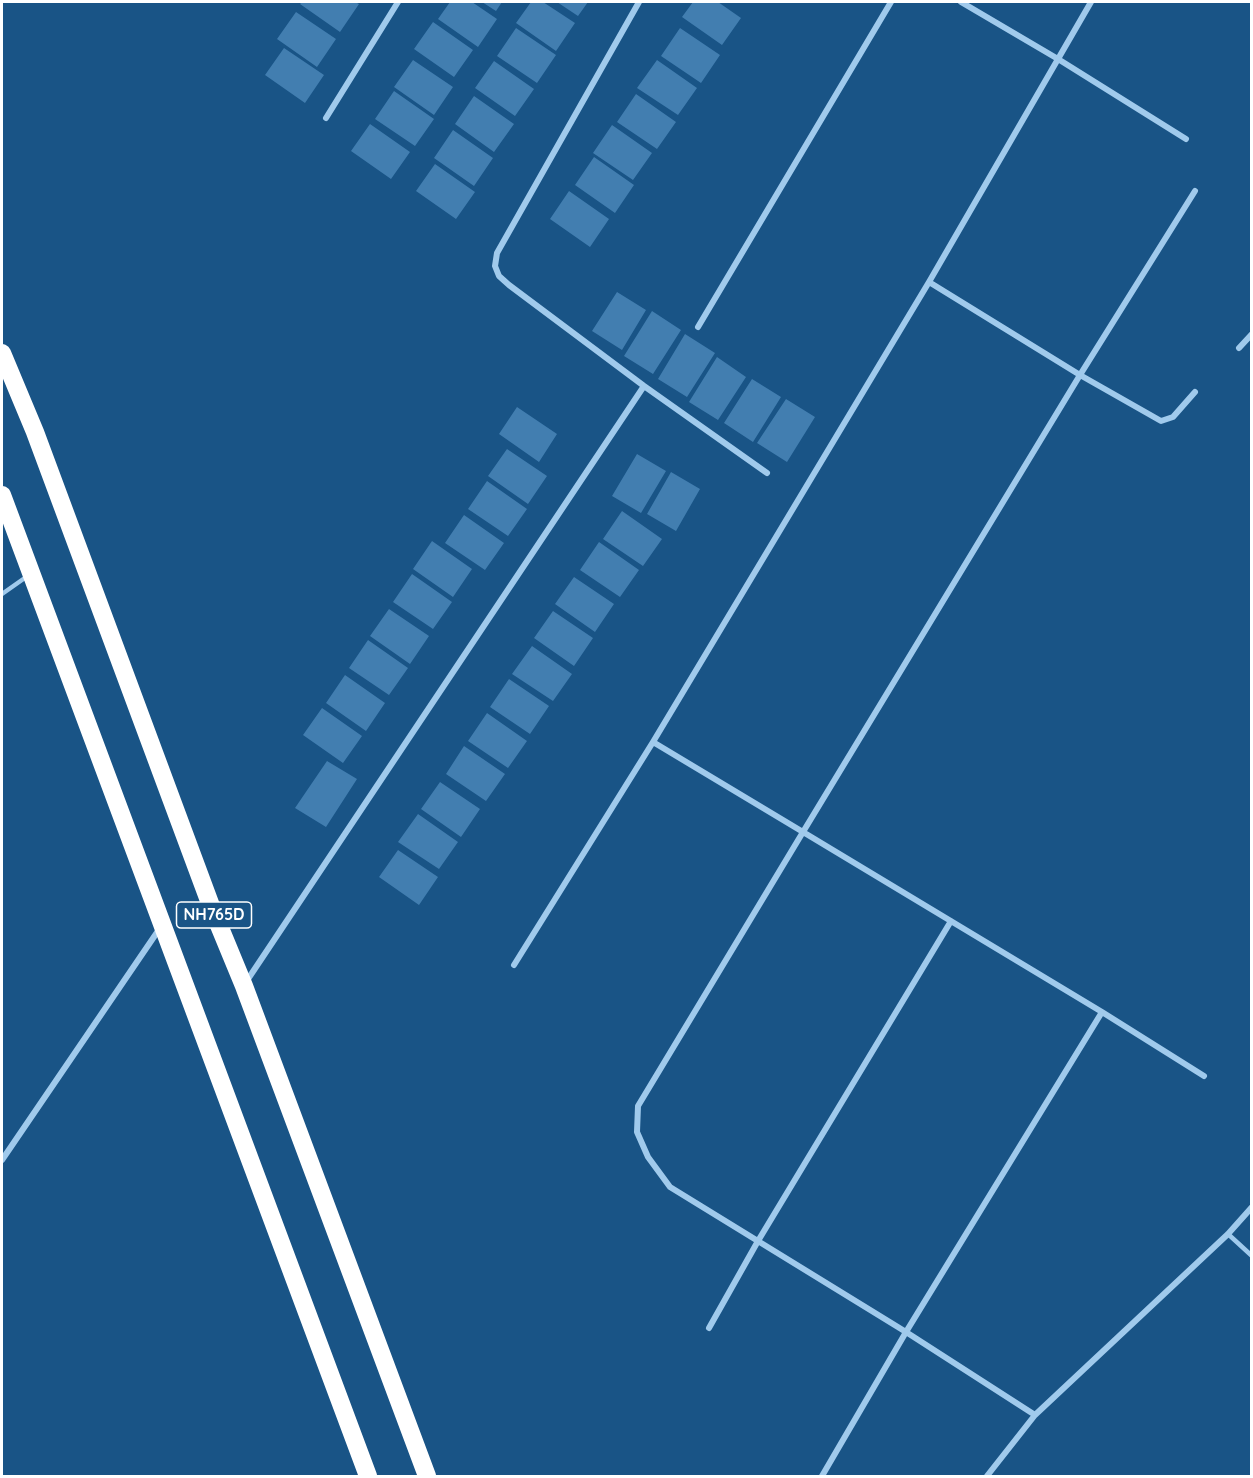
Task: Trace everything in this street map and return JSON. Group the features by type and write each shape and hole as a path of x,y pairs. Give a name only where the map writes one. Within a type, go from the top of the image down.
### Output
{"highway":[{"name":"NH765D","path":"2,353 35,432 198,873 243,986 427,1476"},
{"name":"NH765D","path":"2,495 368,1476"}],"street":[{"path":"326,118 398,2"},
{"path":"639,2 497,253 495,266 499,276 509,285 644,386 767,473"},
{"path":"698,327 891,2"},
{"path":"961,2 1186,139"},
{"path":"514,965 653,742 929,282 1090,2"},
{"path":"1035,1415 906,1332 670,1187 648,1157 637,1132 638,1106 1080,375 1195,191"},
{"path":"929,282 1161,422 1173,417 1195,392"},
{"path":"1239,348 1251,334"},
{"path":"243,986 644,386"},
{"path":"653,742 1102,1012 1204,1076"},
{"path":"709,1328 758,1242 951,921"},
{"path":"2,1160 162,926"},
{"path":"822,1476 906,1332 1102,1012"},
{"path":"987,1476 1035,1415 1228,1234 1251,1207"}],"lane":[{"path":"2,594 31,574"},
{"path":"1228,1234 1251,1256"}],"building":[{"path":"302,2 355,2 359,4 340,32 300,4"},
{"path":"450,2 472,2 497,19 478,47 438,19"},
{"path":"482,2 502,2 496,11"},
{"path":"531,2 543,2 575,23 556,51 516,23"},
{"path":"557,2 588,2 578,16"},
{"path":"693,2 718,2 741,18 722,45 682,17"},
{"path":"296,12 336,39 317,67 277,39"},
{"path":"433,22 473,50 454,77 414,49"},
{"path":"516,28 556,55 537,83 497,56"},
{"path":"680,28 720,55 701,83 661,56"},
{"path":"284,48 324,75 305,103 265,75"},
{"path":"413,60 453,87 434,115 394,87"},
{"path":"657,60 697,88 678,115 637,88"},
{"path":"494,61 534,89 515,116 475,88"},
{"path":"394,91 434,119 415,146 375,119"},
{"path":"636,94 676,122 657,149 617,122"},
{"path":"474,96 514,124 494,152 455,124"},
{"path":"370,124 410,152 391,179 351,151"},
{"path":"612,125 652,153 633,180 593,153"},
{"path":"453,130 493,158 474,186 434,158"},
{"path":"594,157 634,185 615,213 575,185"},
{"path":"435,164 475,192 456,219 416,191"},
{"path":"569,191 609,219 590,247 550,219"},
{"path":"617,292 646,310 622,350 592,331"},
{"path":"652,311 681,330 653,374 624,356"},
{"path":"685,334 715,353 687,397 658,379"},
{"path":"717,357 746,377 718,420 689,402"},
{"path":"752,379 781,397 753,442 724,423"},
{"path":"786,399 815,417 787,462 757,443"},
{"path":"517,407 557,434 539,462 499,434"},
{"path":"507,449 547,476 528,504 488,476"},
{"path":"637,454 666,471 641,513 612,496"},
{"path":"671,472 700,489 676,531 647,514"},
{"path":"487,481 527,509 508,536 468,509"},
{"path":"622,511 662,539 643,566 603,539"},
{"path":"464,515 504,543 485,570 445,543"},
{"path":"432,541 472,569 453,597 413,569"},
{"path":"599,542 639,570 620,597 580,570"},
{"path":"412,574 452,602 433,629 393,602"},
{"path":"574,577 614,604 595,632 555,604"},
{"path":"389,609 429,636 410,664 370,636"},
{"path":"553,611 593,638 574,666 534,638"},
{"path":"368,640 408,668 389,695 349,668"},
{"path":"532,646 572,674 553,701 512,674"},
{"path":"345,675 385,703 366,731 326,703"},
{"path":"509,679 549,706 530,734 490,707"},
{"path":"322,708 362,736 343,763 303,735"},
{"path":"487,713 527,741 508,768 468,741"},
{"path":"464,746 505,774 486,801 446,774"},
{"path":"327,761 357,779 326,827 295,808"},
{"path":"440,782 480,809 461,837 421,809"},
{"path":"418,814 458,842 439,869 398,842"},
{"path":"398,850 438,877 419,905 379,877"}]}
